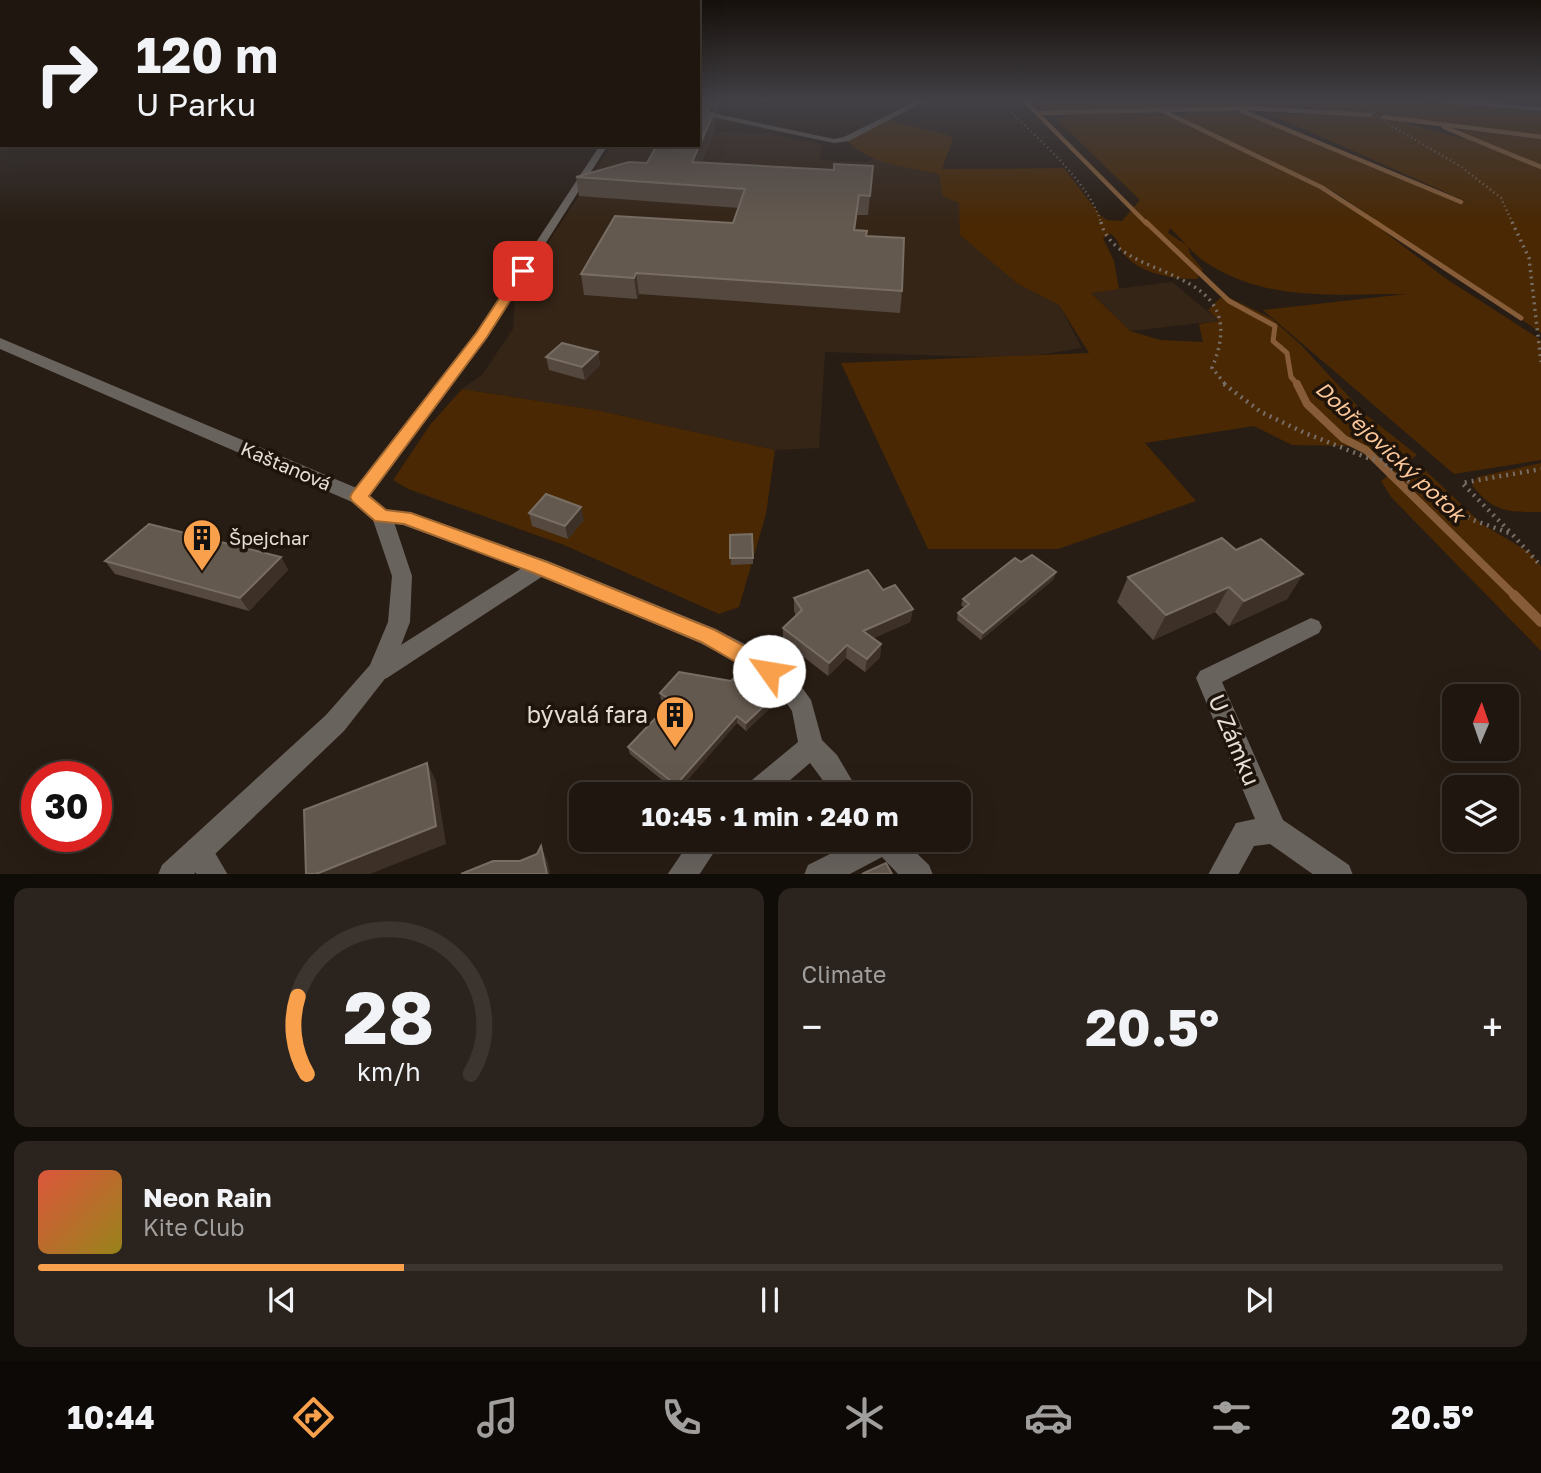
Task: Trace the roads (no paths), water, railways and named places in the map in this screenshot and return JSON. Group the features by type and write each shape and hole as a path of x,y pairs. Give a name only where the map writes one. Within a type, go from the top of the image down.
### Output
{"street":[{"name":"Kaštanová","path":"0,343 359,497 382,516"},
{"path":"379,671 399,622 402,576 382,516 405,518 541,568 708,636 754,660 785,682 803,708 811,746 828,764 839,782"},
{"path":"172,874 335,723 379,671 541,568"},
{"name":"U Zámku","path":"1273,830 1208,678 1311,627"},
{"path":"769,782 811,746"},
{"path":"1222,874 1246,833 1273,830 1339,874"},
{"path":"198,851 215,874"},
{"path":"681,874 698,852"},
{"path":"818,874 861,852"},
{"path":"897,852 919,874"}],"lane":[{"path":"359,497 482,334 603,147"}],"waterway":[{"name":"Dobřejovický potok","path":"1065,142 1147,224"},
{"path":"1227,142 1321,187 1378,224"},
{"path":"1316,142 1461,202"},
{"path":"1480,142 1541,167"},
{"name":"Dobřejovický potok","path":"1146,222 1229,301 1275,326 1273,341 1287,353 1291,377 1298,385"},
{"path":"1375,222 1521,318"},
{"name":"Dobřejovický potok","path":"1297,384 1307,404 1344,439 1366,450 1516,597"},
{"name":"Dobřejovický potok","path":"1516,597 1541,622"}],"place":[{"name":"Špejchar","path":"202,572"},
{"name":"bývalá fara","path":"675,749"}]}
